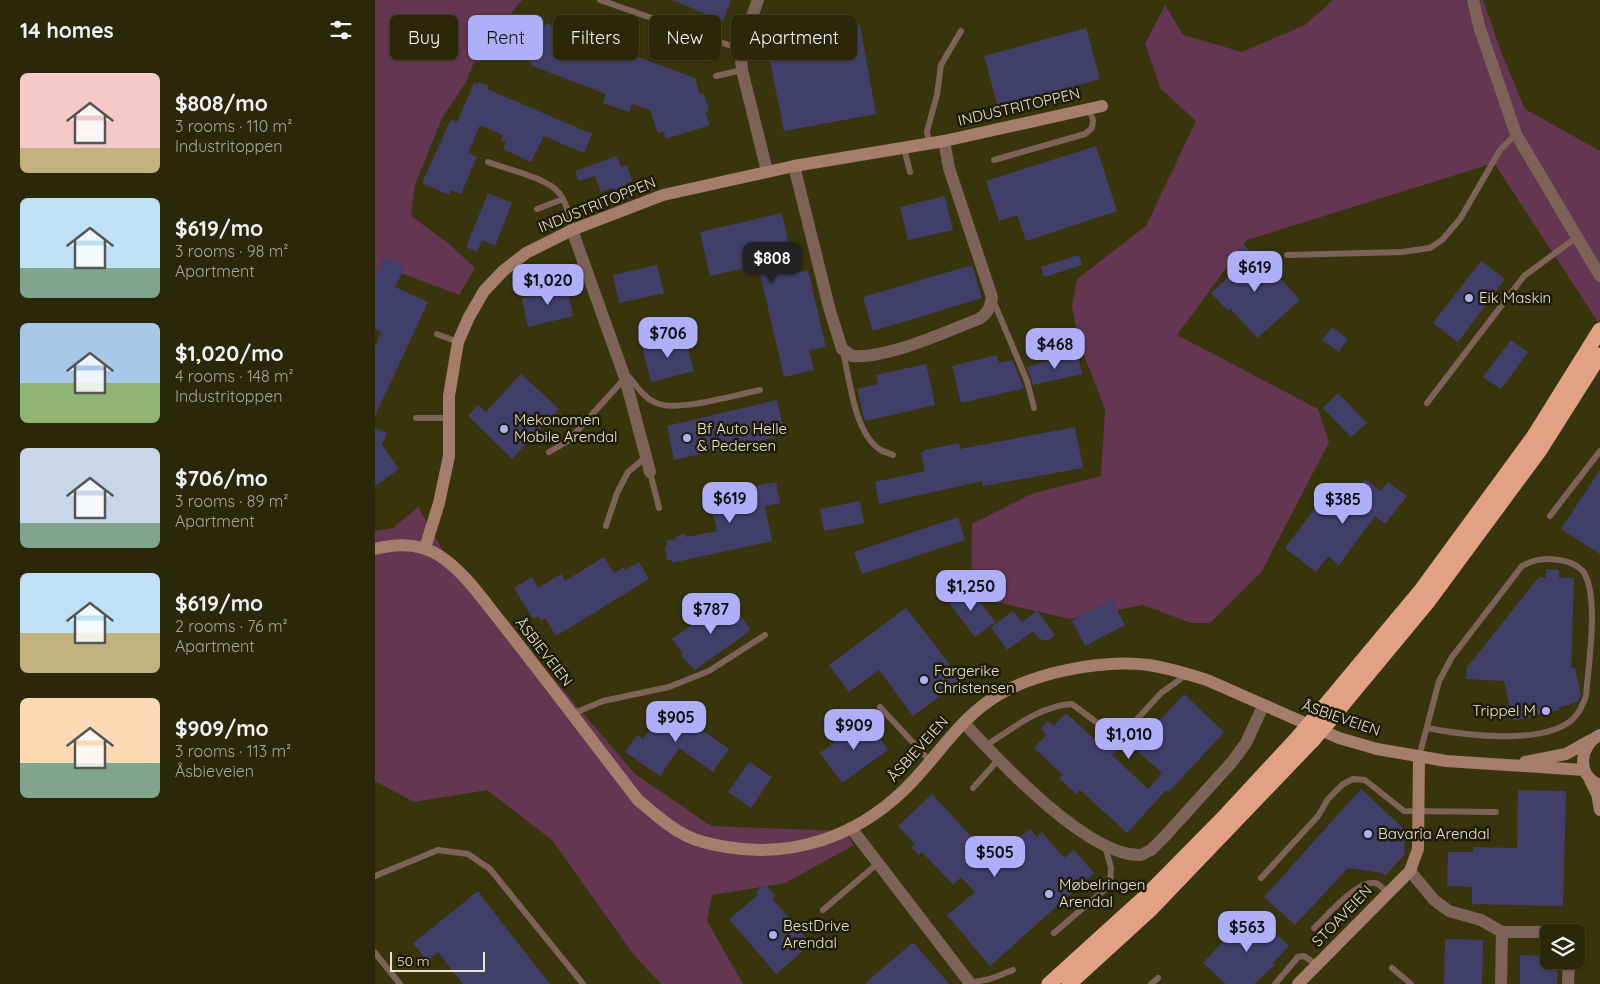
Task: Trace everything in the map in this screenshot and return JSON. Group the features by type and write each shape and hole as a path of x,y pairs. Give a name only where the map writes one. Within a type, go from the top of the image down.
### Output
{"highway":[{"path":"1069,984 1150,910 1323,718 1422,589 1596,350 1600,330"},
{"path":"1049,984 1146,896 1306,738"}],"street":[{"path":"752,15 758,0"},
{"path":"1473,0 1479,26 1516,134 1600,276"},
{"path":"741,60 767,171"},
{"name":"INDUSTRITOPPEN","path":"425,548 439,503 449,456 452,368 458,342 469,317 484,291 503,271 526,253 572,230 663,195 767,171 929,144 1095,107"},
{"name":"INDUSTRITOPPEN","path":"943,141 949,168 992,297"},
{"path":"794,166 830,310 842,348 852,356 861,357 911,344 979,319 987,313 992,297"},
{"path":"572,230 625,378 650,472"},
{"name":"ÅSBIEVEIEN","path":"375,550 401,544 425,548 446,561 469,584 638,800 663,822 688,836 715,845 765,851 823,842 879,811 904,791 964,723 989,700 1018,685 1073,669 1125,664 1149,665 1207,680 1339,738 1419,758 1510,765 1586,774"},
{"path":"964,723 985,746 1073,828 1105,846 1135,855 1151,850 1232,762 1246,743 1263,706"},
{"path":"1597,735 1583,754 1586,774 1597,794 1600,810"},
{"name":"ÅSBIEVEIEN","path":"1510,765 1566,754 1597,735"},
{"path":"1419,758 1418,849 1411,871 1435,900 1449,911 1481,920 1502,932 1540,932"},
{"path":"1586,774 1600,785"},
{"path":"851,828 969,983"},
{"name":"STOAVEIEN","path":"1298,984 1411,871"},
{"path":"1501,984 1502,932"},
{"path":"1568,984 1569,969"}],"lane":[{"path":"600,0 731,46"},
{"path":"929,144 927,131 937,95 941,65 961,31"},
{"path":"716,76 742,70"},
{"path":"994,160 1085,134 1092,128 1095,107"},
{"path":"1287,255 1403,252 1431,248 1442,240 1460,219 1500,150 1516,134"},
{"path":"904,148 910,172"},
{"path":"488,162 547,184 558,191 563,199 572,230"},
{"path":"537,209 563,199"},
{"path":"1427,403 1524,276 1577,237"},
{"path":"569,273 584,263"},
{"name":"INDUSTRITOPPEN","path":"992,297 1027,381 1034,408"},
{"path":"437,334 458,342"},
{"path":"842,348 859,419 866,435 879,449 893,455"},
{"path":"549,452 568,441 625,378 630,378 646,397 659,404 674,406 760,390"},
{"path":"416,418 449,418"},
{"path":"1550,516 1600,451"},
{"path":"606,526 617,493 628,472 646,457"},
{"path":"650,472 659,508"},
{"path":"1419,758 1439,681 1452,657 1522,566 1533,560 1547,558 1567,562 1582,570 1588,580 1593,607 1586,696 1582,709 1572,720 1544,733 1513,736 1451,733 1427,728"},
{"path":"571,714 603,702 669,687 709,671 765,635"},
{"path":"985,746 1035,714 1055,705 1072,704 1119,739 1161,692 1187,674"},
{"path":"880,707 930,761"},
{"path":"973,788 999,759"},
{"path":"1261,878 1318,816 1328,799 1343,784 1353,779 1365,780 1404,811 1496,812"},
{"path":"1054,933 1110,885 1111,868 1105,846"},
{"path":"375,876 438,850 468,854 490,869 583,984"},
{"path":"823,910 877,864"},
{"path":"1314,928 1351,893 1366,883 1379,885 1387,893"},
{"path":"375,953 400,984"},
{"path":"1275,984 1298,957 1304,956 1317,965"},
{"path":"1392,968 1411,984"},
{"path":"969,983 990,979 1013,970"},
{"path":"1151,984 1158,978"}],"shaded area":[{"path":"375,0 522,0 510,15 468,15 468,60 475,60 466,82 442,118 415,185 411,216 448,243 475,268 459,295 388,268 375,283"},
{"path":"1333,0 1483,0 1502,54 1525,109 1600,151 1600,325 1494,163 1247,240 1177,335 1318,409 1329,442 1262,571 1210,623 1191,623 1143,605 1070,619 997,602 971,587 972,524 1031,494 1101,476 1105,409 1078,340 1072,306 1077,279 1146,226 1196,121 1161,89 1145,44 1165,5 1183,35 1242,52 1305,25"},
{"path":"418,507 451,565 564,691 635,774 711,826 844,831 854,845 785,883 712,895 707,921 743,984 661,984 633,954 552,840 487,790 414,802 375,781 375,531 393,528"}],"building":[{"path":"672,0 731,0 723,21 721,20 721,15 708,15"},
{"path":"546,23 553,26 553,60 639,60 639,57 695,78 700,94 704,93 709,111 705,112 710,125 666,139 664,132 658,133 650,110 632,104 629,112 603,103 606,94 530,65 532,60 543,60 543,31"},
{"path":"860,25 876,114 784,131 770,60 857,60 857,26"},
{"path":"1086,28 1100,79 998,107 984,56"},
{"path":"478,82 488,86 487,89 592,134 584,153 544,136 531,162 503,149 506,142 501,140 503,135 480,125 468,153 477,157 461,194 451,190 449,195 422,183 451,119 457,122 474,83 477,84"},
{"path":"1096,146 1117,211 1026,241 1017,215 999,221 986,181"},
{"path":"617,156 621,167 627,165 632,181 626,184 627,188 614,192 613,188 601,192 595,176 579,181 575,171"},
{"path":"488,193 512,203 495,246 482,240 477,252 466,247"},
{"path":"945,196 953,230 908,240 900,207"},
{"path":"782,213 795,273 808,270 826,347 809,350 814,370 784,377 758,265 710,276 700,232"},
{"path":"1244,245 1253,256 1257,252 1300,300 1257,338 1231,309 1228,311 1211,293 1242,265 1233,255"},
{"path":"1079,255 1082,265 1044,277 1041,267"},
{"path":"384,257 405,267 395,287 428,302 375,416 375,346 381,332 375,329 375,277"},
{"path":"1481,261 1505,279 1458,342 1433,323"},
{"path":"657,265 664,293 619,303 613,275"},
{"path":"972,265 982,298 873,331 863,297"},
{"path":"556,284 557,290 567,288 573,316 528,327 522,298 543,294 541,288"},
{"path":"1332,327 1348,339 1339,352 1322,340"},
{"path":"684,335 694,371 651,382 642,346"},
{"path":"1511,340 1528,352 1501,389 1483,377"},
{"path":"1077,353 1082,374 1033,385 1027,367"},
{"path":"997,355 999,363 1012,360 1024,388 961,403 952,366"},
{"path":"926,364 935,405 865,421 857,389 878,384 876,375"},
{"path":"521,374 559,409 512,459 468,416 478,405 486,412"},
{"path":"1338,393 1367,423 1351,437 1323,408"},
{"path":"777,400 785,435 674,460 667,426"},
{"path":"1075,427 1083,468 983,486 982,481 879,504 875,482 925,471 921,453 926,450 959,443 960,449"},
{"path":"375,428 387,433 382,445 399,469 375,486"},
{"path":"1600,470 1600,554 1561,529"},
{"path":"1365,479 1381,491 1388,482 1407,496 1385,524 1375,516 1339,565 1328,556 1316,572 1285,548 1320,502 1338,516"},
{"path":"776,482 780,503 765,506 772,541 672,563 671,560 667,560 666,541 676,539 676,536 685,534 686,537 717,531 709,495"},
{"path":"860,501 864,523 824,531 820,509"},
{"path":"958,517 965,540 862,574 854,552"},
{"path":"604,557 614,573 624,567 625,570 639,562 649,579 556,636 545,618 541,621 538,616 533,619 514,588 532,577 538,588 561,574 565,581"},
{"path":"1546,569 1559,570 1559,578 1574,578 1571,668 1575,668 1581,695 1577,702 1558,708 1559,710 1513,721 1504,681 1466,679 1467,665 1469,665 1539,577 1546,578"},
{"path":"968,586 995,622 975,637 948,601"},
{"path":"728,599 751,630 695,670 681,656 683,654 672,639"},
{"path":"1111,599 1125,625 1085,646 1072,621"},
{"path":"906,608 962,680 913,716 879,670 849,692 829,665"},
{"path":"1013,611 1022,622 1037,611 1055,635 1048,641 1040,639 1033,631 1007,650 991,627"},
{"path":"1184,694 1224,732 1170,791 1165,791 1127,833 1080,790 1076,794 1059,778 1063,775 1034,748 1046,735 1041,729 1048,721 1054,726 1066,713 1104,748 1108,744 1116,751 1112,755 1148,789 1162,773 1134,748"},
{"path":"667,705 729,749 713,772 679,748 660,776 625,752 637,735 643,739"},
{"path":"866,719 888,750 842,783 820,753"},
{"path":"749,762 772,777 751,808 728,792"},
{"path":"1361,789 1404,829 1405,854 1385,876 1382,873 1348,868 1295,925 1264,897"},
{"path":"1518,790 1566,791 1563,906 1472,904 1472,887 1447,886 1448,852 1473,852 1473,847 1517,848"},
{"path":"932,794 993,860 1030,829 1037,837 1042,832 1064,858 1074,850 1094,873 990,966 947,915 975,892 961,877 953,885 922,852 919,855 911,847 915,844 898,826"},
{"path":"765,884 775,896 772,898 811,944 776,974 729,919 758,895 756,892"},
{"path":"478,891 550,984 463,984 438,952 427,961 413,943"},
{"path":"1251,911 1289,946 1273,963 1275,965 1254,984 1226,984 1203,963"},
{"path":"1445,939 1483,940 1482,984 1444,984"},
{"path":"914,943 949,984 864,984 911,944"},
{"path":"1520,955 1540,956 1540,969 1558,969 1557,984 1520,984"}],"place":[{"name":"Eik Maskin","path":"1469,298"},
{"name":"Mekonomen Mobile Arendal","path":"504,429"},
{"name":"Bf Auto Helle & Pedersen","path":"687,438"},
{"name":"Fargerike Christensen","path":"924,680"},
{"name":"Trippel M","path":"1546,711"},
{"name":"Bavaria Arendal","path":"1368,834"},
{"name":"Møbelringen Arendal","path":"1049,894"},
{"name":"BestDrive Arendal","path":"773,935"}]}
